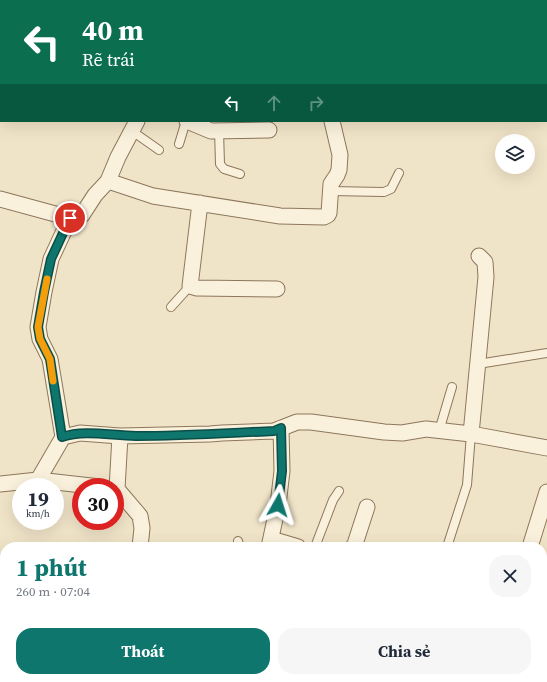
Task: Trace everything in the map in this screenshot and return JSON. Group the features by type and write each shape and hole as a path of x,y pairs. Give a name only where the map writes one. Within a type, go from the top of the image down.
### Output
{"street":[{"path":"189,122 211,130 269,130"},
{"path":"108,180 153,196 280,216 324,217 329,213 331,184 337,176 339,170 340,155 332,122"},
{"path":"0,199 70,218 78,218 82,215 95,195 108,180 118,157 135,126"},
{"path":"200,203 190,286 198,288 277,290"},
{"path":"39,478 62,437 50,359 40,339 38,327 51,259 70,218"},
{"path":"471,434 486,277 485,262 479,256"},
{"path":"62,437 80,433 120,436 274,431 297,422 311,422 384,432 402,432 426,429 471,434 547,448"},
{"path":"270,542 278,505 282,471 281,428"},
{"path":"117,478 120,436"},
{"path":"0,484 12,483"},
{"path":"532,542 547,492"},
{"path":"124,498 140,516 142,528 141,542"},
{"path":"356,542 367,507"}],"lane":[{"path":"179,144 186,122"},
{"path":"135,126 159,150"},
{"path":"219,130 220,164 224,169 240,174"},
{"path":"330,191 384,192 391,189 399,172"},
{"path":"171,307 190,286"},
{"path":"478,364 547,353"},
{"path":"439,431 452,387"},
{"path":"449,542 467,485 471,434"},
{"path":"317,542 333,500 339,491"}],"slow traffic":[{"path":"47,279 38,327 40,339 50,359 53,381"}],"route":[{"path":"70,218 51,259 38,327 40,339 50,359 62,437 80,433 120,436 210,434 274,431 281,428 282,471 278,505"}]}
